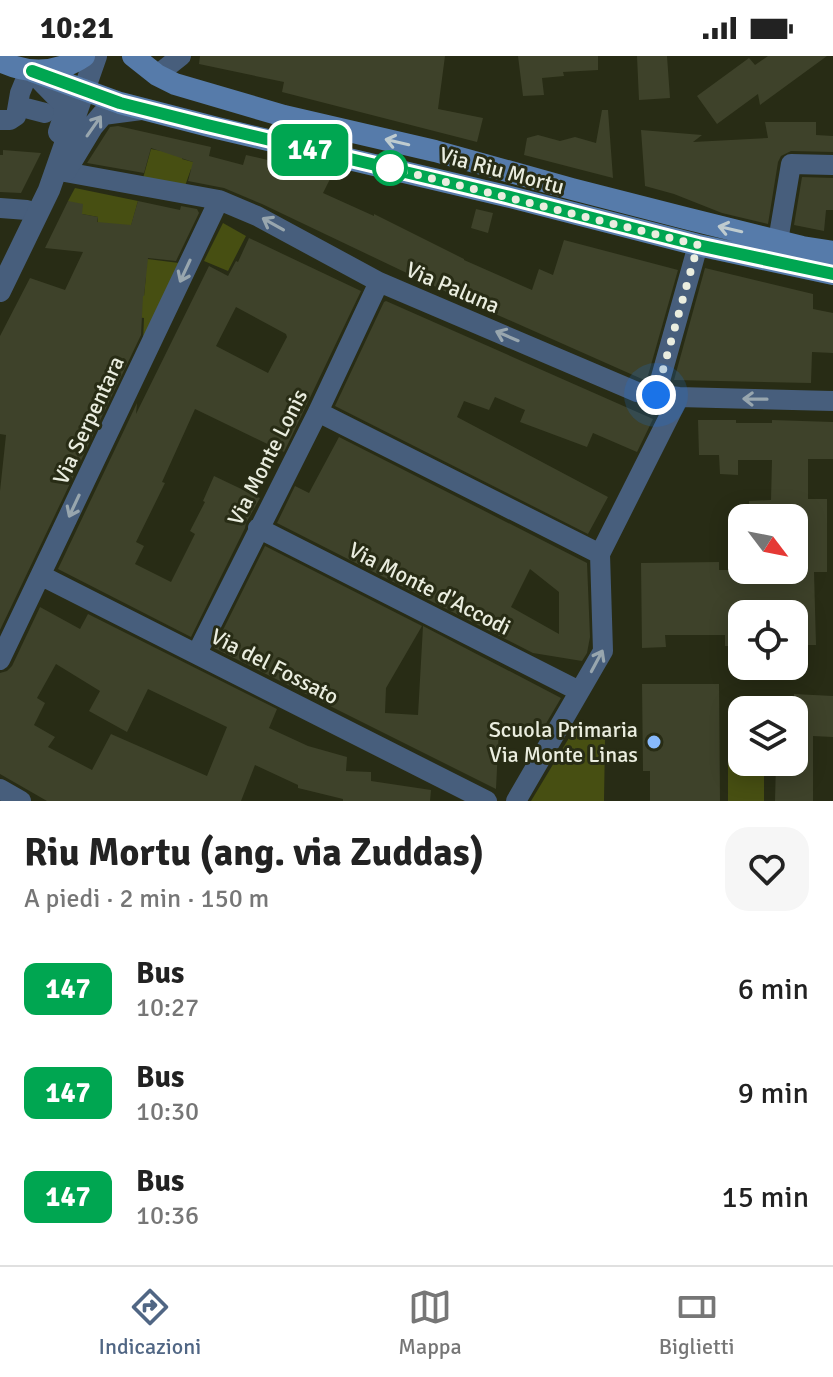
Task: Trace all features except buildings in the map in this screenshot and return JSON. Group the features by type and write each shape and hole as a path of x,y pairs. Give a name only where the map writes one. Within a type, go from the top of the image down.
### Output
{"main road":[{"path":"31,71 58,69 84,56"},
{"name":"Via Riu Mortu","path":"133,56 157,75 175,84 284,116 435,151 778,241 833,252"},
{"name":"Via Riu Mortu","path":"0,61 142,109 698,245 833,274"}],"street":[{"path":"0,291 49,190 96,56"},
{"path":"157,75 181,56"},
{"path":"0,120 10,120 16,116 20,93 31,71 65,105 56,143 27,210 24,240"},
{"path":"18,106 45,113"},
{"path":"49,190 65,172 103,114 142,109"},
{"path":"778,241 791,164 833,165"},
{"name":"Via Paluna","path":"65,172 219,200 257,216 379,282 637,392 679,397 833,401"},
{"name":"Via Serpentara","path":"0,660 219,200"},
{"path":"0,208 27,210"},
{"path":"656,395 698,245"},
{"name":"Via Monte Lonis","path":"197,653 318,412 379,282"},
{"path":"516,801 603,651 600,554 679,397"},
{"path":"318,412 600,554"},
{"name":"Via Monte d'Accodi","path":"258,528 579,691"},
{"name":"Via del Fossato","path":"42,576 487,801"},
{"path":"0,789 21,801"}],"green space":[{"path":"151,149 183,155 182,159 193,162 205,171 191,169 185,186 142,182"},
{"path":"75,188 138,201 131,226 96,242 98,217 82,214 68,201"},
{"path":"223,223 246,236 228,271 204,261"},
{"path":"116,255 179,263 143,341 144,318 94,311 105,292 144,296 146,275 114,271"},
{"path":"578,723 605,739 604,801 531,801"},
{"path":"728,776 764,776 764,801 728,801"}],"bus line":[{"name":"147","path":"32,71 120,103 698,245 833,274"}],"place":[{"name":"Scuola Primaria Via Monte Linas","path":"654,742"}],"route":[{"path":"390,168 698,245 656,395"}]}
